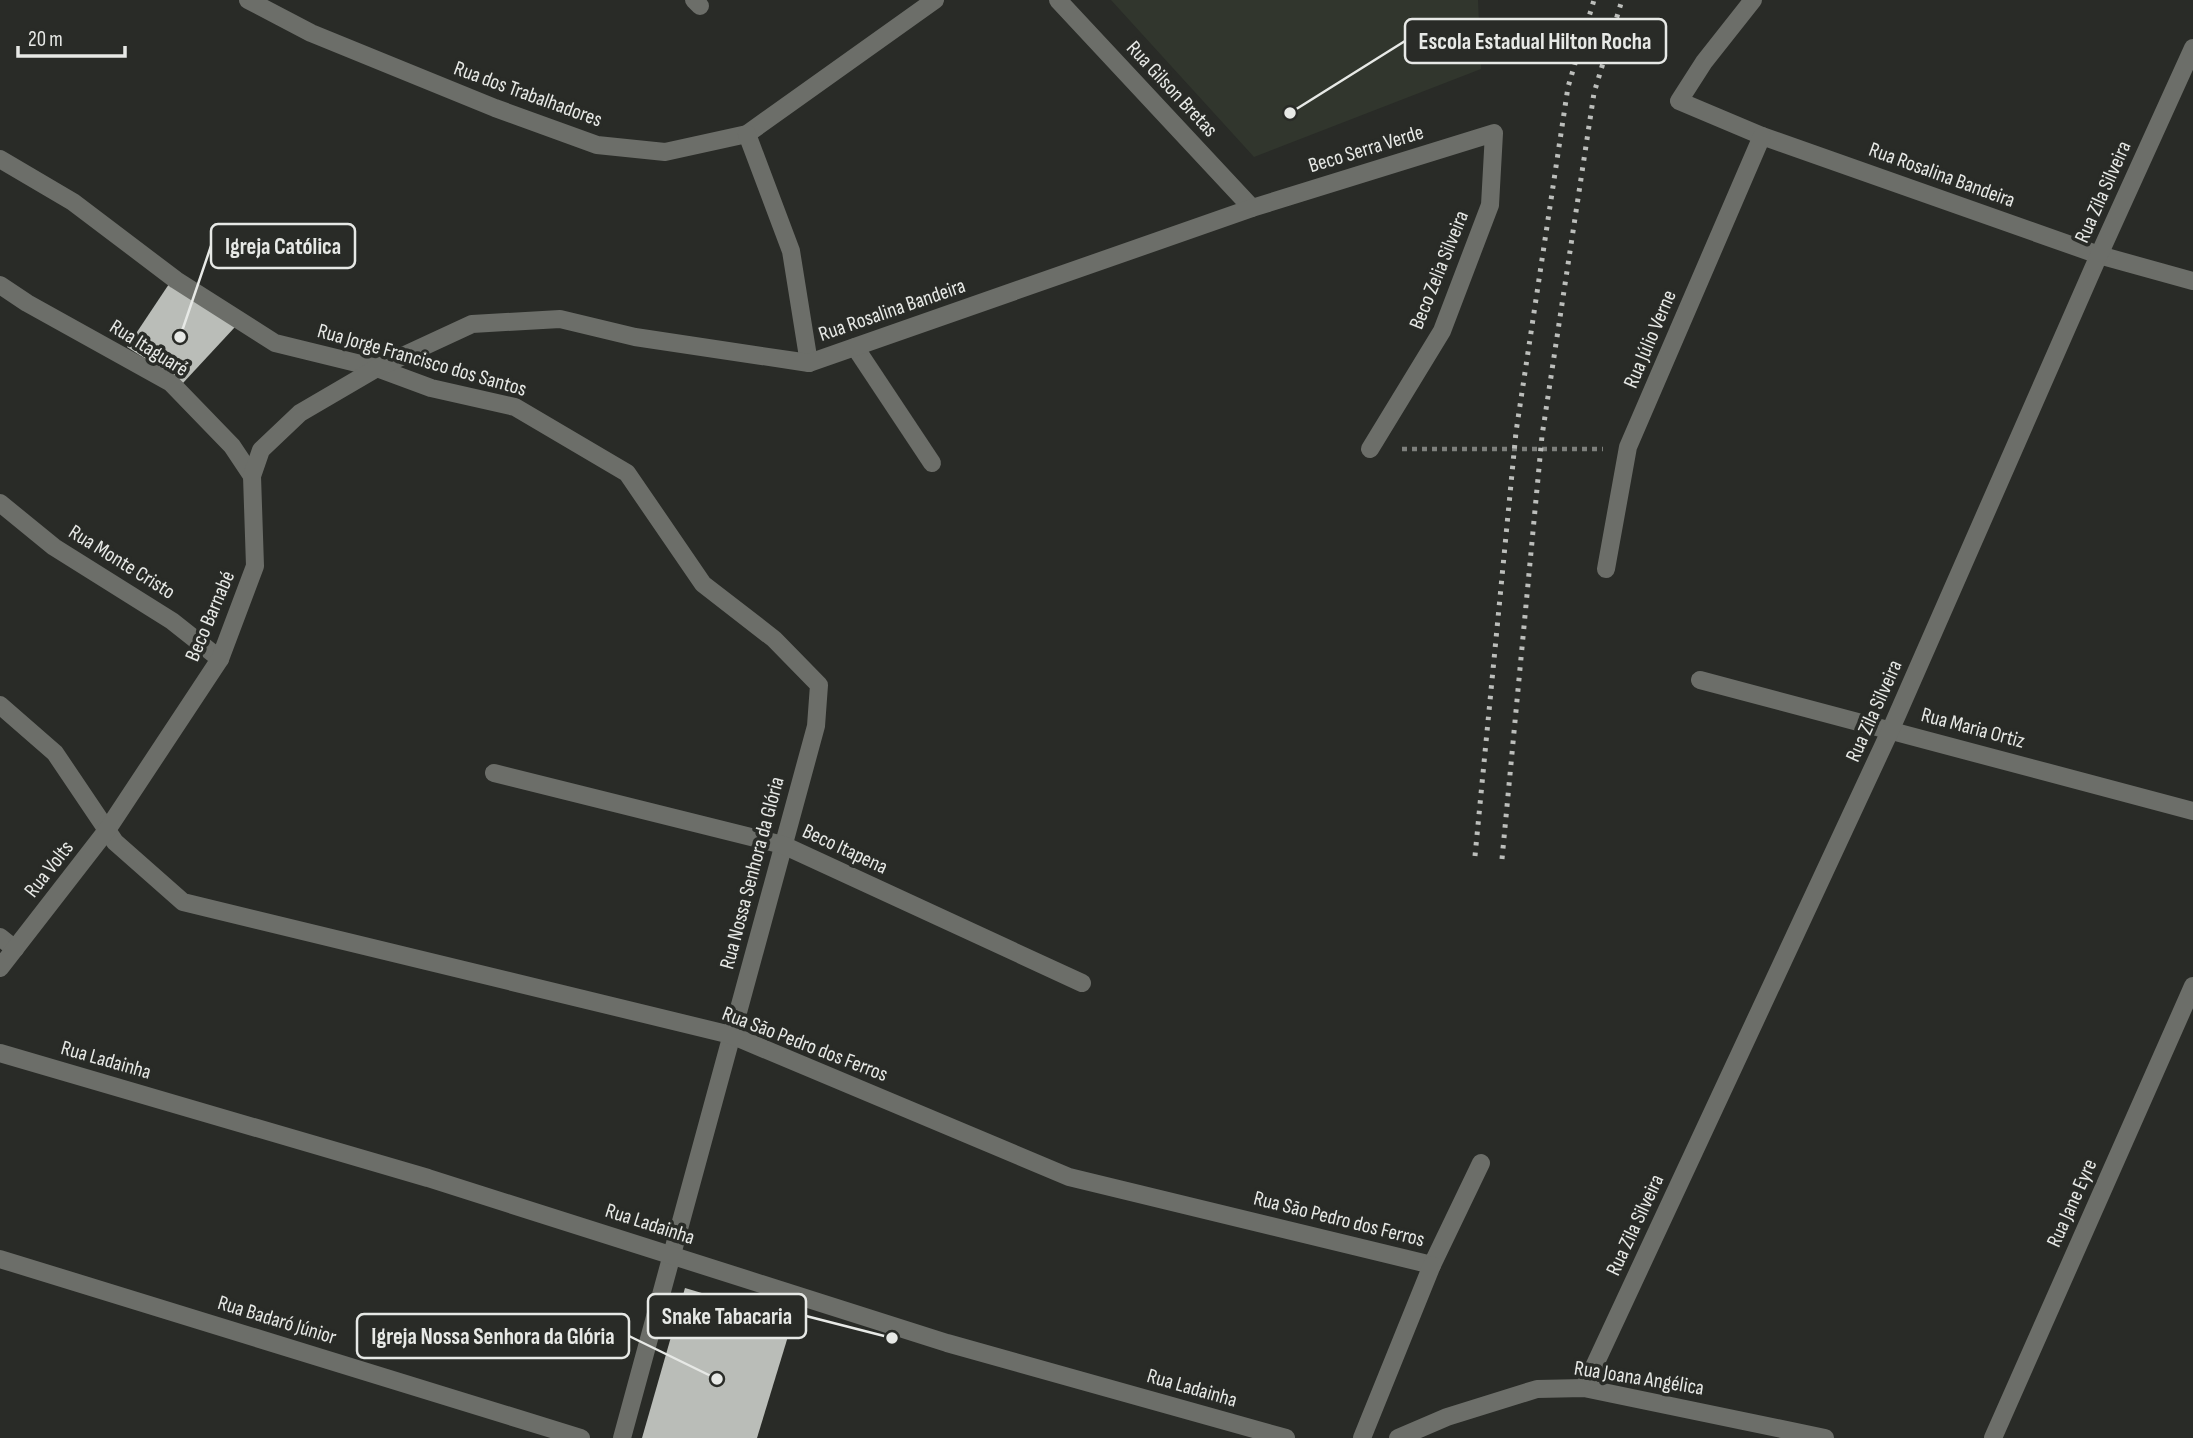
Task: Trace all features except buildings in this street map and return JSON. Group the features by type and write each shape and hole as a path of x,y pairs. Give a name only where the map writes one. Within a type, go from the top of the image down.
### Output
{"street":[{"name":"Rua dos Trabalhadores","path":"248,0 311,33 495,108 597,145 665,152 747,134 935,0"},
{"name":"Rua Gilson Bretas","path":"1058,0 1252,208"},
{"name":"Rua Rosalina Bandeira","path":"1753,0 1704,62 1679,101 1762,136 2099,255 2193,281"},
{"name":"Rua Zila Silveira","path":"1584,1388 1891,729 2193,48"},
{"name":"Beco Serra Verde","path":"1252,208 1494,133"},
{"name":"Beco Zelia Silveira","path":"1370,449 1442,331 1490,205 1494,133"},
{"path":"747,134 791,251 809,363"},
{"name":"Rua Júlio Verne","path":"1606,569 1628,447 1762,136"},
{"name":"Rua Jorge Francisco dos Santos","path":"0,159 74,202 176,280 275,343 377,368 431,388 516,407 627,473 703,584 774,639 819,685 816,726"},
{"name":"Rua Rosalina Bandeira","path":"377,368 472,324 561,319 635,337 809,363 1252,208"},
{"name":"Rua Itaguaré","path":"0,285 27,303 171,383 232,446 252,476"},
{"path":"855,346 932,463"},
{"name":"Beco Barnabé","path":"107,830 220,659 255,566 252,476 261,450 300,413 377,368"},
{"name":"Rua Monte Cristo","path":"0,503 54,547 172,621 220,659"},
{"name":"Rua Maria Ortiz","path":"1700,680 2193,811"},
{"name":"Rua São Pedro dos Ferros","path":"0,705 55,753 115,842 183,902 731,1035 1069,1177 1432,1265 1481,1163"},
{"name":"Rua Nossa Senhora da Glória","path":"622,1438 816,726"},
{"name":"Beco Itapena","path":"494,773 783,845 1082,983"},
{"name":"Rua Volts","path":"0,968 107,830"},
{"path":"0,937 15,949"},
{"name":"Rua Jane Eyre","path":"1993,1438 2193,986"},
{"name":"Rua Ladainha","path":"0,1053 428,1178 947,1343 1286,1438"},
{"name":"Rua Badaró Júnior","path":"0,1259 581,1438"},
{"path":"1362,1438 1432,1265"},
{"name":"Rua Joana Angélica","path":"1398,1438 1447,1417 1538,1389 1584,1388 1825,1438"},
{"path":"1434,1438 1447,1417"}],"path":[{"path":"1370,449 1566,449"}],"shaded area":[{"path":"1111,0 1478,0 1481,69 1254,157"}],"railway":[{"path":"1475,856 1516,432 1568,87 1594,0"},
{"path":"1502,859 1542,436 1594,93 1622,0"}],"place":[{"name":"Escola Estadual Hilton Rocha","path":"1290,113"},
{"name":"Igreja Católica","path":"180,337"},
{"name":"Snake Tabacaria","path":"892,1338"},
{"name":"Igreja Nossa Senhora da Glória","path":"717,1379"}]}
